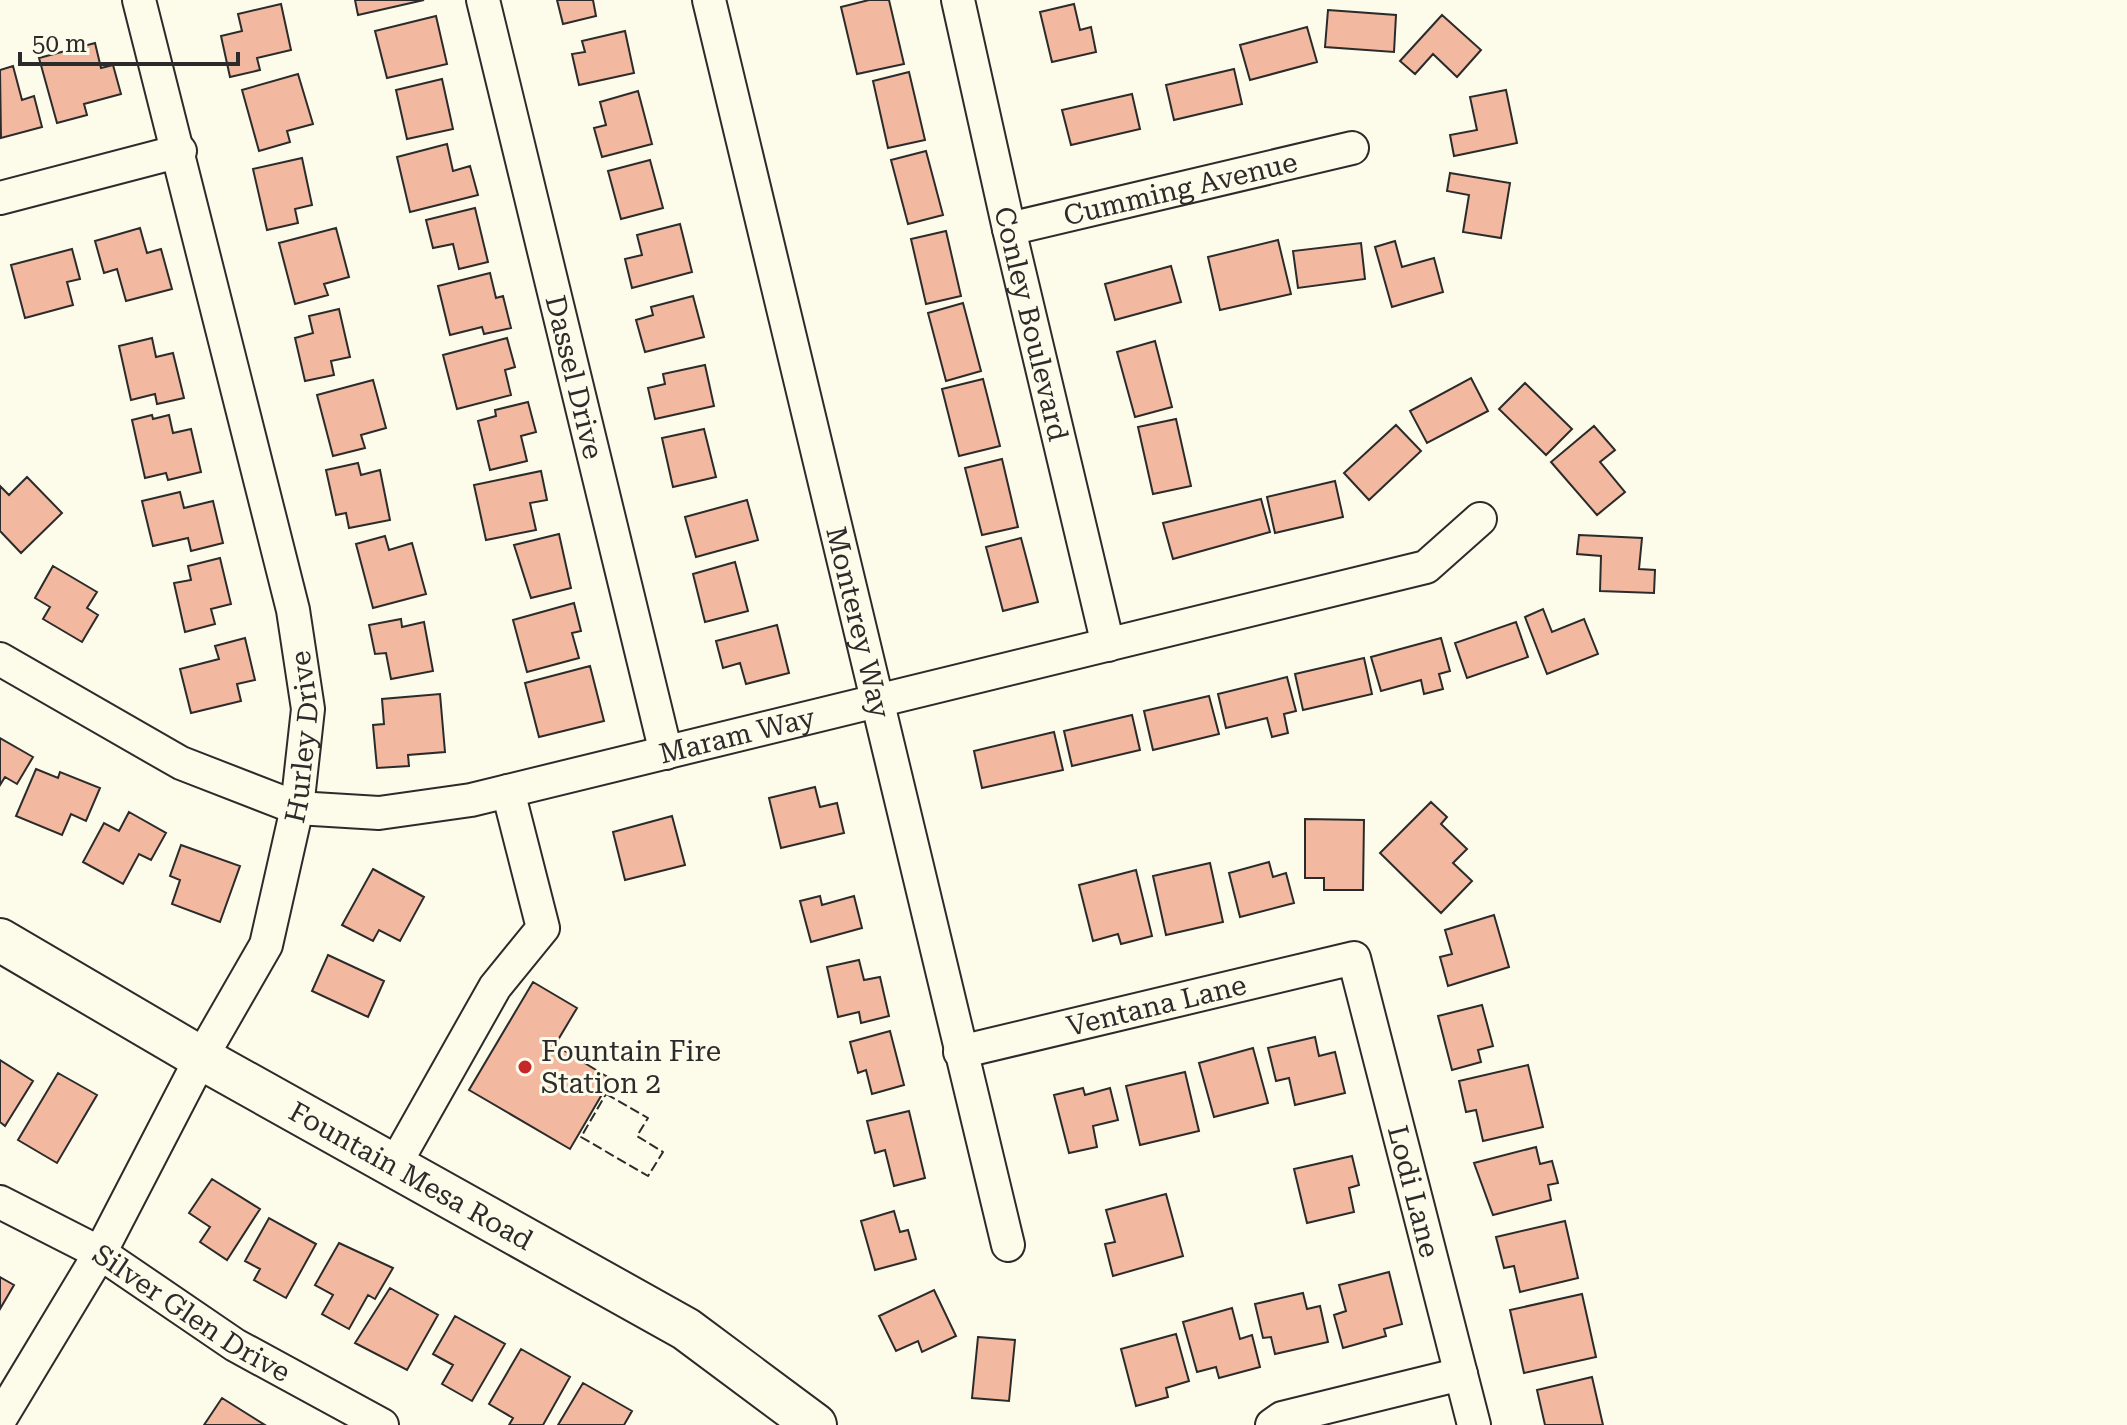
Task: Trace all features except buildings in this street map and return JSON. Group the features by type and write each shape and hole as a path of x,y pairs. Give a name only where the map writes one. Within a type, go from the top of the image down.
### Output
{"main road":[{"name":"Fountain Mesa Road","path":"0,940 201,1058 686,1329 815,1425"}],"street":[{"name":"Hurley Drive","path":"0,1419 100,1253 201,1058 266,945 297,808 308,709 293,610 180,151 139,0"},
{"name":"Dassel Drive","path":"483,0 666,753"},
{"name":"Monterey Way","path":"709,0 874,702 1008,1245"},
{"name":"Conley Boulevard","path":"958,0 1108,645"},
{"name":"Cumming Avenue","path":"1009,229 1352,148"},
{"path":"0,198 180,151"},
{"name":"Maram Way","path":"0,659 181,763 297,808 379,813 508,791 1426,567 1480,519"},
{"path":"394,1166 495,987 543,928 508,791"},
{"name":"Ventana Lane","path":"960,1052 1354,958"},
{"name":"Lodi Lane","path":"1354,958 1474,1425"},
{"name":"Silver Glen Drive","path":"0,1202 100,1253 235,1345 382,1425"},
{"path":"1272,1425 1282,1418 1461,1374"}],"fence":[{"path":"606,1094 648,1118 637,1136 663,1152 648,1176 581,1137 606,1094"}],"place":[{"name":"Fountain Fire Station 2","path":"525,1067"}]}
